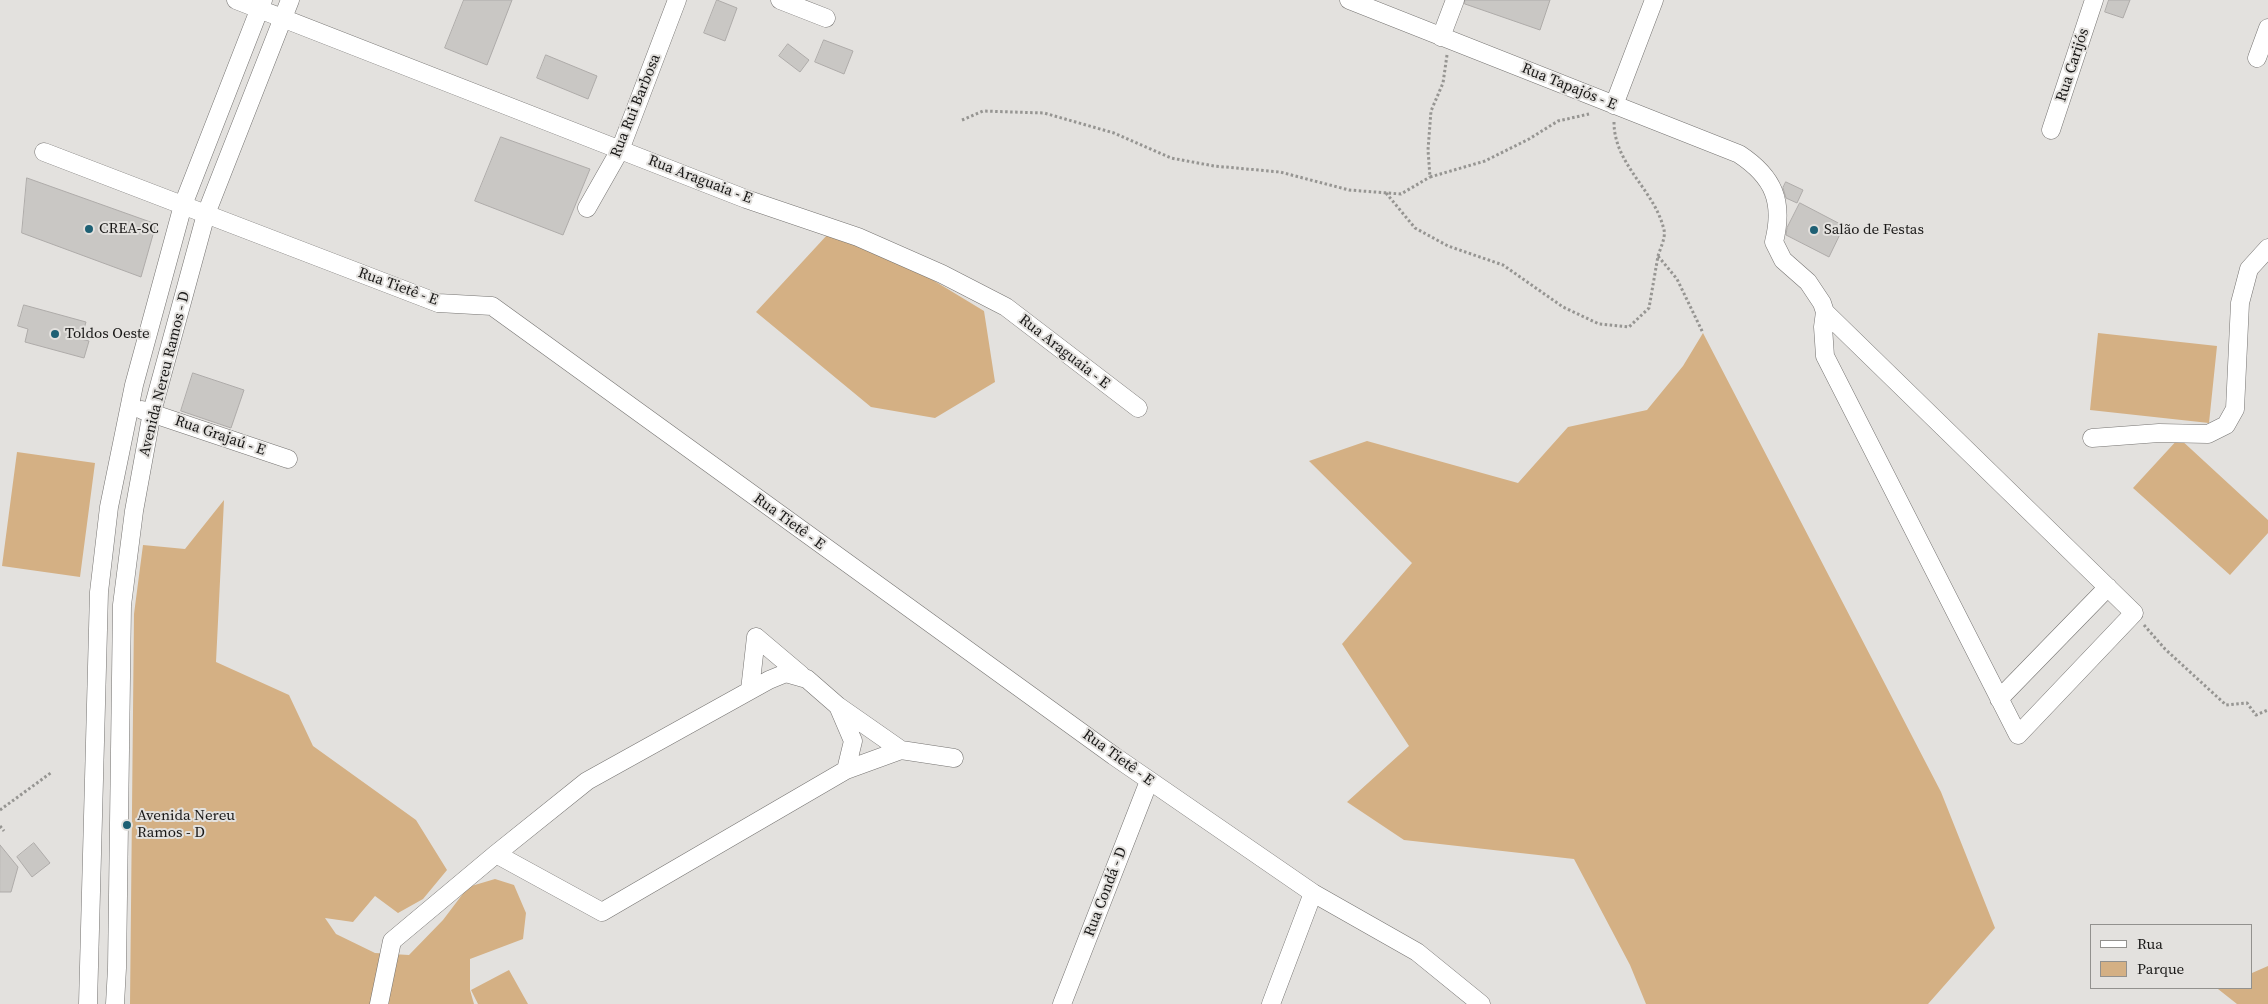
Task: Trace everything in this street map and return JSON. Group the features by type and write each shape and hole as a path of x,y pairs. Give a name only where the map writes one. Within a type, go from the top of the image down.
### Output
{"street":[{"name":"Rua Araguaia - E","path":"236,0 261,4 282,18 746,199 858,236 942,274 1006,306 1138,408"},
{"name":"Avenida Nereu Ramos - D","path":"115,1004 118,968 122,605 134,511 152,412 206,214 290,0"},
{"name":"Rua Rui Barbosa","path":"587,208 620,150 677,0"},
{"path":"780,0 826,18"},
{"name":"Rua Tapajós - E","path":"1348,0 1739,154 1758,169 1775,193 1779,220 1774,242 1783,260 1808,282 1822,303 1825,312"},
{"path":"1445,38 1455,0"},
{"path":"1614,105 1654,0"},
{"name":"Rua Carijós","path":"2051,130 2094,0"},
{"name":"Avenida Nereu Ramos - D","path":"88,1004 99,592 109,506 129,406 183,205 261,4"},
{"path":"2256,58 2268,28"},
{"name":"Rua Tietê - E","path":"44,152 438,303 492,306 860,574 1149,780 1313,893 1416,952 1471,1000"},
{"path":"2092,438 2159,432 2208,434 2226,425 2235,409 2242,295 2249,269 2268,248"},
{"path":"1825,312 2134,612 2018,735 1825,356 1823,327 1825,312"},
{"name":"Rua Grajaú - E","path":"129,406 152,412 288,459"},
{"path":"2000,699 2108,586"},
{"path":"750,690 756,637 838,706 901,750 954,758"},
{"path":"379,1004 392,941 587,781 750,690 786,673 807,679"},
{"path":"838,706 854,741 846,770"},
{"path":"496,854 602,912 846,770 901,750"},
{"name":"Rua Condá - D","path":"1062,1004 1149,780"},
{"path":"1270,1004 1313,893"}],"path":[{"path":"1430,177 1428,150 1430,111 1443,83 1445,38"},
{"path":"962,120 984,111 1044,112 1114,133 1171,158 1214,166 1280,172 1349,190 1401,194 1430,177 1485,161 1529,139 1558,121 1600,111 1614,105 1614,135 1624,162 1647,192 1665,232 1658,256 1649,308 1629,328 1599,324 1563,307 1503,265 1448,246 1415,228 1386,193"},
{"path":"1658,256 1677,279 1703,333"},
{"path":"2134,612 2165,650 2226,705 2247,703 2256,715 2268,710"},
{"path":"0,810 52,772"},
{"path":"0,826 4,831"}],"green space":[{"path":"828,234 913,268 984,311 995,382 935,418 871,407 756,312"},
{"path":"1703,333 1941,792 1995,928 1928,1004 1646,1004 1630,965 1574,859 1404,840 1347,802 1409,746 1342,644 1412,563 1309,461 1367,441 1518,483 1568,427 1647,410 1683,366"},
{"path":"2098,333 2217,346 2209,423 2090,410"},
{"path":"2179,438 2268,520 2268,533 2230,575 2133,488"},
{"path":"17,452 95,463 80,577 2,566"},
{"path":"224,500 216,662 289,695 313,746 416,820 447,870 423,899 398,913 375,896 353,922 325,918 336,934 375,953 409,955 443,920 468,887 495,879 514,885 526,913 523,939 470,959 470,990 474,1004 130,1004 134,614 143,545 185,549"},
{"path":"2268,966 2268,1004 2237,1004 2218,989 2253,989 2253,973"},
{"path":"509,970 528,1004 478,1004 471,990"}],"building":[{"path":"464,0 512,0 487,65 445,48"},
{"path":"717,0 737,8 725,41 704,33"},
{"path":"1465,0 1550,0 1540,30 1465,4"},
{"path":"2109,0 2130,0 2123,18 2105,12"},
{"path":"824,40 853,51 844,74 815,62"},
{"path":"788,44 809,60 800,72 779,56"},
{"path":"546,55 597,76 588,99 537,78"},
{"path":"501,137 590,169 563,235 475,201"},
{"name":"CREA-SC","path":"27,178 156,224 141,277 22,233"},
{"path":"1786,182 1803,190 1797,203 1786,198 1783,188"},
{"name":"Salão de Festas","path":"1800,203 1844,226 1829,257 1786,235 1787,228"},
{"name":"Toldos Oeste","path":"24,305 86,322 81,339 89,341 84,358 25,342 28,329 18,326"},
{"path":"193,373 244,390 231,428 181,411"},
{"path":"34,843 50,863 32,877 17,857"},
{"path":"0,845 18,867 11,892 0,892"}],"place":[{"name":"CREA-SC","path":"89,229"},
{"name":"Salão de Festas","path":"1814,230"},
{"name":"Toldos Oeste","path":"55,334"},
{"name":"Avenida Nereu Ramos - D","path":"127,825"}]}
